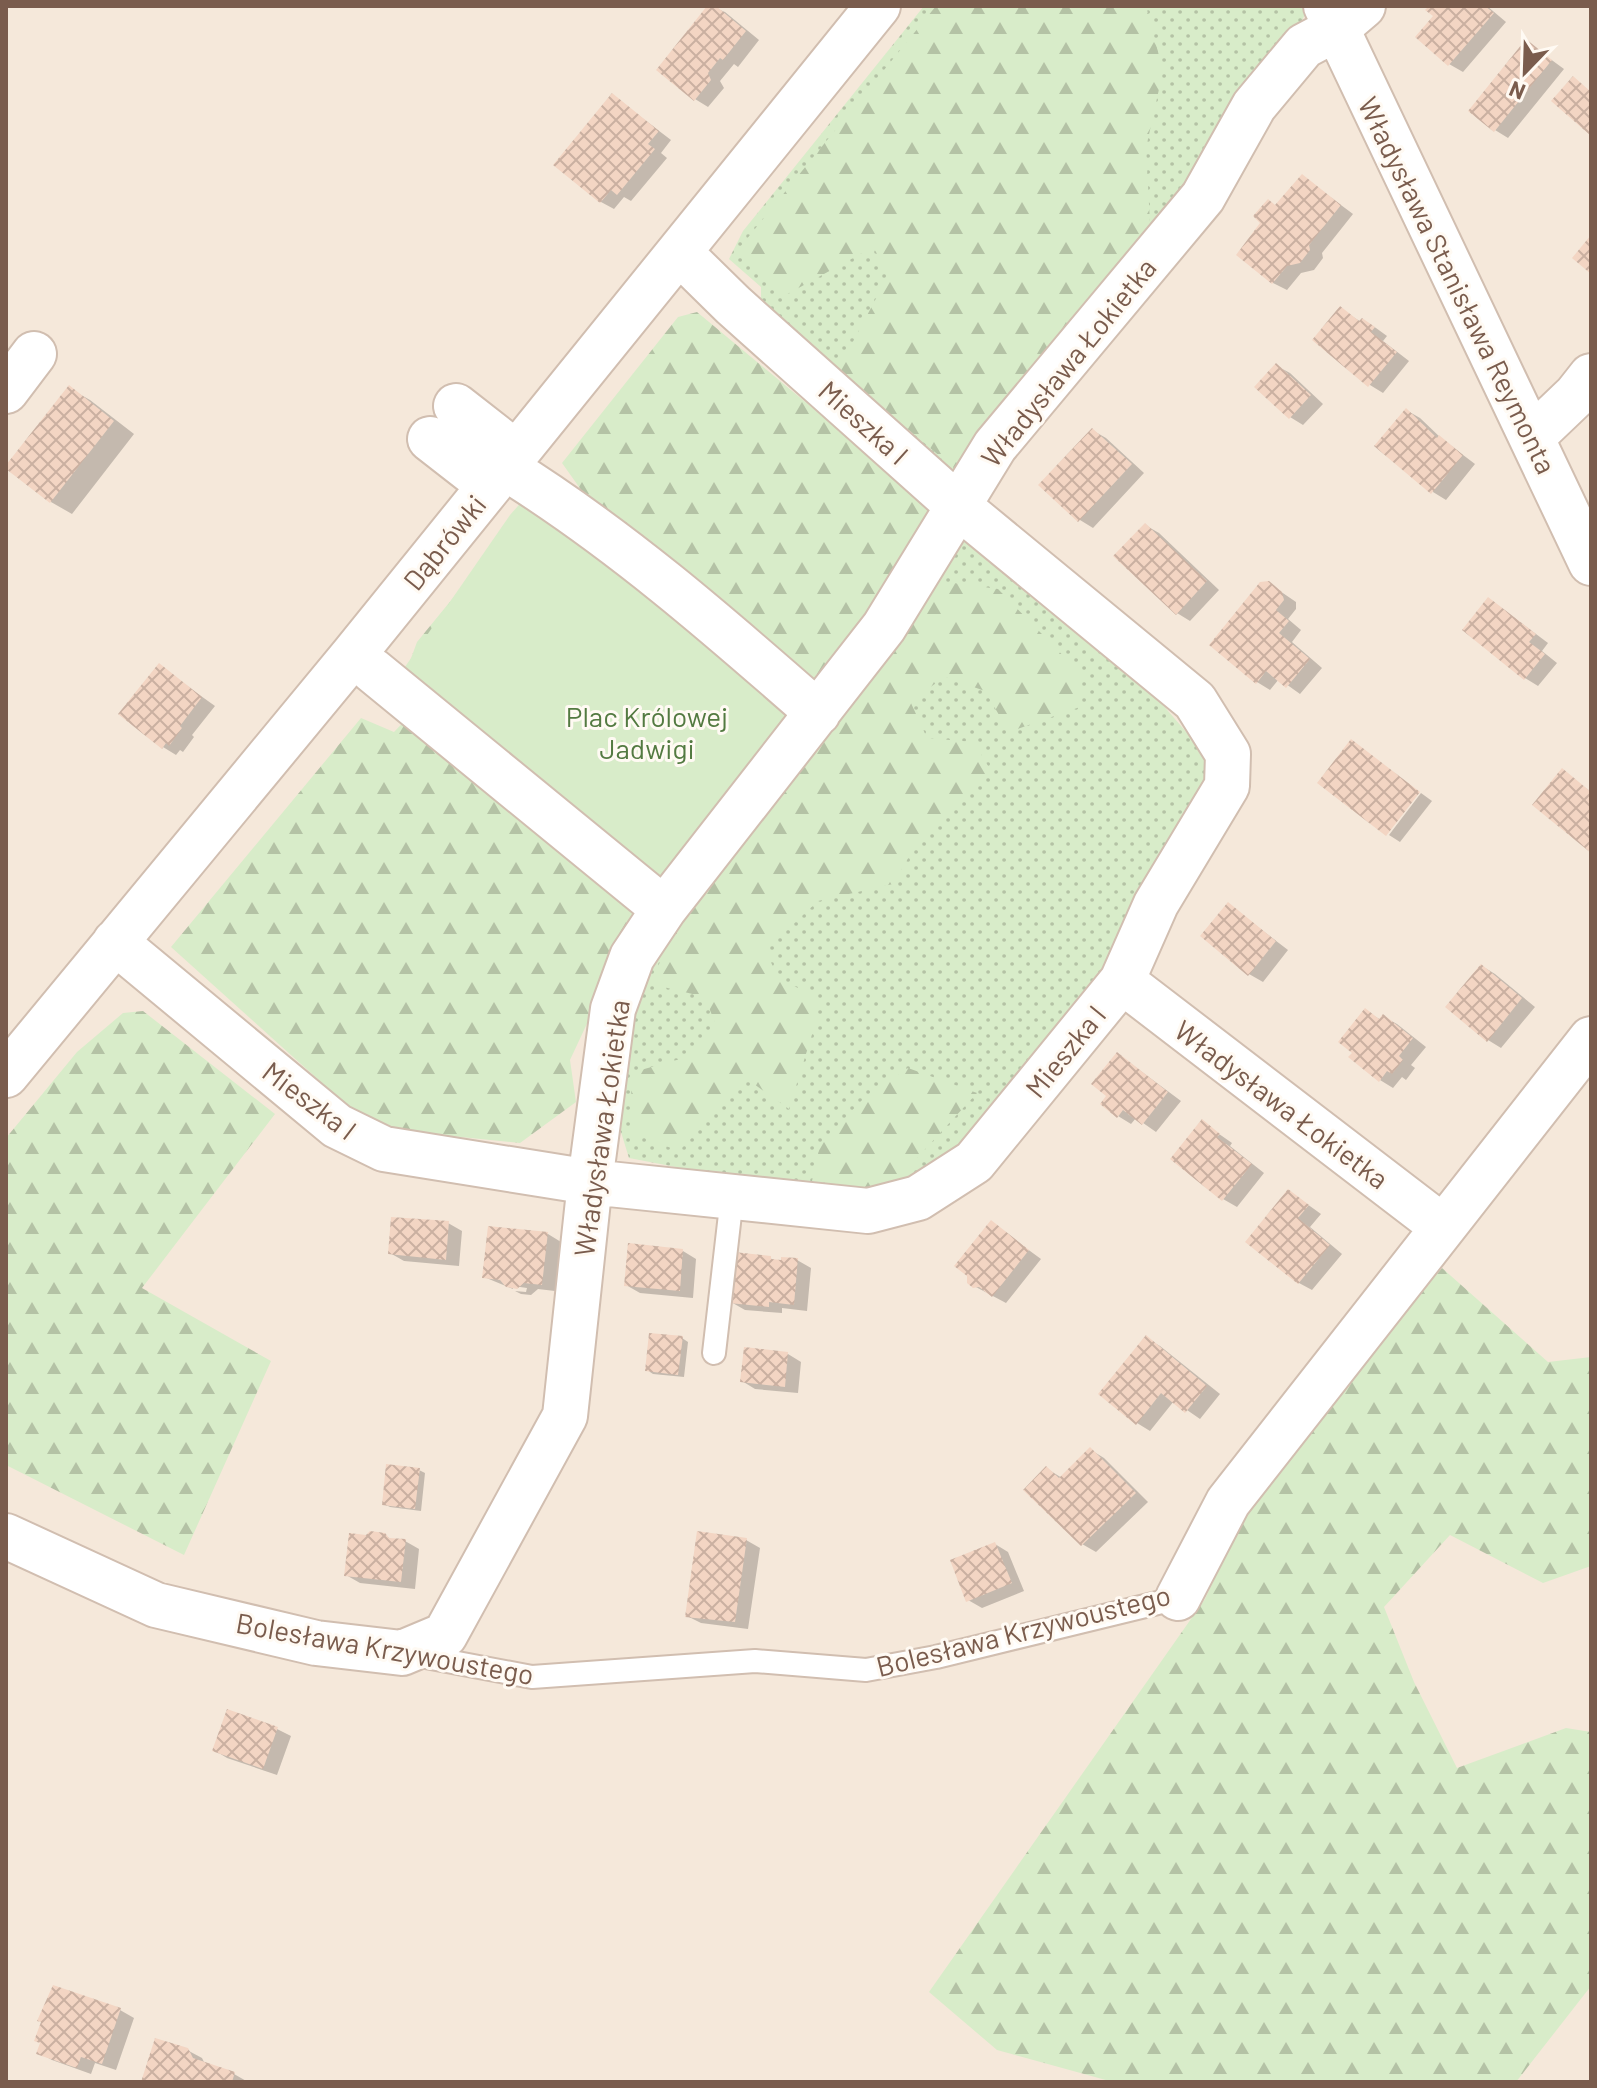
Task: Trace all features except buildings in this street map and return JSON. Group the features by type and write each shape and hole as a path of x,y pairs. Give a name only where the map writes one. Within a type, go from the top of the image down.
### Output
{"street":[{"name":"Dąbrówki","path":"6,1075 878,6"},
{"name":"Władysława Stanisława Reymonta","path":"1342,14 1591,563"},
{"name":"Władysława Łokietka","path":"402,1653 445,1635 565,1416 590,1182 613,1009 632,957 664,909 884,627 995,446 1203,197 1254,106 1304,46 1342,14"},
{"name":"Mieszka I","path":"115,942 351,1135 384,1149 590,1182 868,1211 918,1198 974,1162 1122,981 1156,904 1227,786 1228,754 1195,701 958,506 733,305 679,252"},
{"path":"6,391 34,354"},
{"path":"1532,437 1576,395 1591,376"},
{"path":"443,422 694,604 818,713"},
{"path":"372,670 664,909"},
{"name":"Władysława Łokietka","path":"1122,981 1443,1227"},
{"name":"Bolesława Krzywoustego","path":"1178,1598 1228,1502 1591,1039"},
{"name":"Bolesława Krzywoustego","path":"6,1536 156,1605 316,1643 402,1653"}],"lane":[{"path":"714,1353 732,1197"},
{"name":"Bolesława Krzywoustego","path":"402,1653 532,1677 755,1661 866,1670 936,1657 1178,1598"}],"shaded area":[{"path":"6,6 1591,6 1591,2082 6,2082"}],"green space":[{"path":"924,6 1308,7 1298,30 1173,211 946,481 761,304 761,287 729,259 743,231"},
{"path":"936,6 1146,6 1163,71 1146,148 1150,223 955,469 838,370 889,274 873,247 784,296 737,251"},
{"path":"697,312 939,513 920,553 620,953 570,1060 576,1102 520,1143 372,1128 171,947 361,718 394,732 437,687 410,661 417,642 520,516 549,535 584,494 562,463 678,317"},
{"name":"Plac Królowej Jadwigi","path":"525,498 818,713 664,909 398,677"},
{"path":"956,528 1123,659 1201,749 1213,779 1098,987 965,1156 876,1200 749,1181 629,1158 609,1093 651,950"},
{"path":"939,581 998,589 1082,675 1080,707 1009,732 985,691 945,677 910,701 927,738 974,742 991,771 920,838 893,884 818,901 765,950 779,979 815,996 818,1015 789,1109 747,1079 679,1151 634,1134 630,1073 691,1056 715,1023 705,997 651,984 668,942 814,746 868,680"},
{"path":"143,1011 275,1114 142,1288 271,1361 184,1555 6,1465 6,1138 77,1052 123,1013"},
{"path":"908,1068 977,1093 895,1182 862,1190 812,1181 820,1145 865,1097"},
{"path":"1442,1268 1548,1362 1591,1357 1591,1566 1543,1583 1450,1535 1384,1607 1414,1682 1457,1768 1566,1728 1591,1732 1591,1986 1516,2082 1113,2082 997,2050 929,1992 1205,1599 1248,1504"}]}
